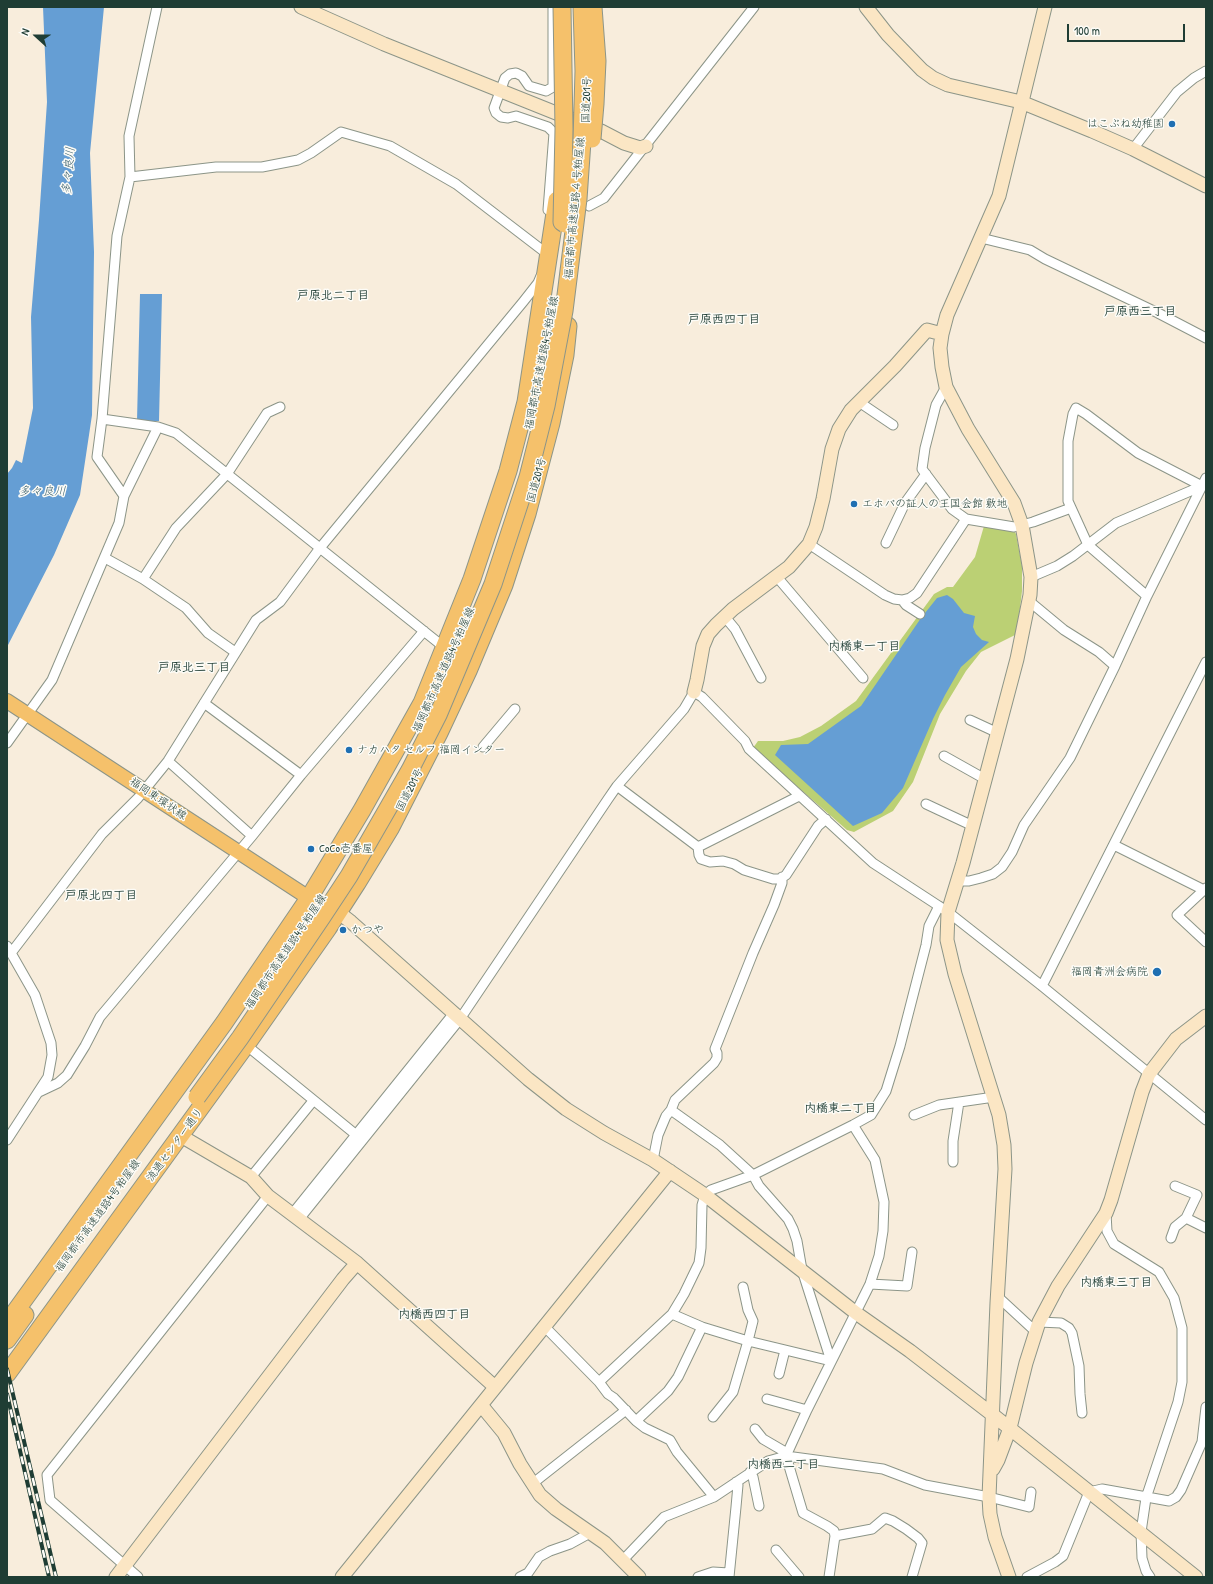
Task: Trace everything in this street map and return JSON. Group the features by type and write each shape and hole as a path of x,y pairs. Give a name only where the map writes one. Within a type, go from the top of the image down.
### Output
{"highway":[{"path":"7,1322 224,1023 309,898 362,810 422,703 472,579 498,504 526,402 557,200 557,7"},
{"path":"562,7 564,129 562,222 565,224"},
{"name":"福岡都市高速道路4号粕屋線","path":"7,1357 193,1093 342,868 402,762 455,651 482,581 518,475 536,404 546,352 559,275 569,188 572,127 572,7"},
{"name":"福岡都市高速道路４号粕屋線","path":"528,477 556,358 570,266 578,199 582,141 584,72 582,7"},
{"name":"国道201号","path":"338,912 391,827 439,733 468,671 504,585 528,514 551,423 565,355 581,211 588,76 587,7"},
{"path":"570,266 586,203 596,104 596,61 593,7"},
{"name":"福岡都市高速道路4号粕屋線","path":"7,1340 193,1093 280,981 337,894 410,770 438,715 493,584 528,477"},
{"name":"流通センター通り","path":"7,1374 181,1136 338,912"}],"main road":[{"name":"福岡東環状線","path":"7,701 309,898"}],"street":[{"path":"124,496 97,457 102,419 117,236 130,177 129,136 157,7"},
{"path":"301,7 384,44 586,124 635,147 640,148 646,146"},
{"path":"7,1140 48,1077 52,1055 51,1043 35,995 9,949 102,834 134,803 168,761 256,620 280,602 320,548 538,283 542,273 546,253 554,133 548,128 516,116 508,118 502,117 496,113 494,108 505,78 510,74 516,73 522,76 529,86 546,91 553,87 553,7"},
{"path":"589,206 604,198 754,7"},
{"path":"866,7 888,35 922,70 932,78 948,85 1021,102 1133,149 1206,186"},
{"path":"599,1382 672,1314 684,1294 699,1262 701,1248 702,1205 705,1195 711,1190 753,1174 853,1126 871,1115 886,1091 900,1046 930,926 943,909 958,881 1017,659 1029,601 1031,577 1022,525 1014,503 968,429 946,387 941,361 942,334 953,300 999,196 1045,7"},
{"path":"1133,149 1177,92 1194,78 1206,71"},
{"path":"130,177 216,167 262,167 298,160 312,153 341,132 390,146 456,184 546,253"},
{"path":"981,238 1030,250 1045,259 1158,313 1206,338"},
{"path":"296,1216 457,1016 617,786 684,709 694,692 703,646 708,634 725,617 777,577 800,556 809,544 818,520 832,449 839,429 851,410 895,366 927,330 942,334"},
{"path":"946,387 936,405 925,448 922,468 952,509 966,519 1014,527 1071,508"},
{"path":"860,402 893,425"},
{"path":"142,579 176,528 227,474 267,413 280,407"},
{"path":"1147,596 1088,545 1068,501 1068,441 1073,414 1076,408 1138,453 1204,482"},
{"path":"102,419 158,427 176,433 445,646"},
{"path":"7,743 52,680 119,523 124,496 158,427"},
{"path":"886,543 905,503 926,474"},
{"path":"1031,577 1057,566 1088,545 1116,523 1204,482"},
{"path":"958,881 969,881 981,878 993,874 1002,867 1012,852 1024,825 1070,758 1147,596 1204,482"},
{"path":"809,544 885,595 894,599 902,600 910,598 917,593 966,519"},
{"path":"105,558 142,579 186,608 208,633 235,652"},
{"path":"777,577 863,678"},
{"path":"902,600 906,605 920,614"},
{"path":"1029,601 1064,630 1099,652 1115,666"},
{"path":"725,617 735,629 761,678"},
{"path":"39,1092 58,1083 67,1075 100,1018 301,775 424,630"},
{"path":"1042,986 1206,662"},
{"path":"694,692 702,697 745,741 749,749 873,864 943,909 1042,986 1206,1120"},
{"path":"204,703 301,775"},
{"path":"482,747 515,709"},
{"path":"970,720 998,733"},
{"path":"944,756 985,779"},
{"path":"168,761 252,836"},
{"path":"617,786 698,846 701,859 710,862 723,861 734,864 744,870 773,879 786,875 818,826 826,819"},
{"path":"698,846 799,796"},
{"path":"926,804 973,826"},
{"path":"1114,845 1205,889 1177,915 1206,942"},
{"path":"653,1160 658,1135 675,1100 714,1063 717,1058 715,1049 774,905 782,883 782,877"},
{"path":"309,898 338,912 528,1079 566,1109 604,1133 653,1160 705,1195 856,1313 910,1351 1010,1428 1196,1577"},
{"path":"943,909 951,959 994,1097 1002,1130 1005,1169 997,1296 989,1497 990,1514 995,1537 1009,1577"},
{"path":"990,1472 998,1460 1010,1428 1026,1363 1038,1327 1055,1292 1106,1213 1117,1181 1142,1092 1149,1074 1176,1039 1206,1016"},
{"path":"246,1045 359,1138"},
{"path":"914,1115 939,1105 994,1097"},
{"path":"251,1177 313,1101"},
{"path":"953,1162 953,1141 959,1102"},
{"path":"671,1110 720,1145 753,1174 759,1186 788,1219 797,1241 802,1270 831,1361"},
{"path":"829,1577 835,1536 834,1531 803,1513 786,1455 870,1284 879,1256 882,1237 884,1202 875,1160 853,1126"},
{"path":"181,1136 251,1177 268,1196 357,1263 495,1387"},
{"path":"347,1575 495,1387 670,1171"},
{"path":"1171,1238 1175,1227 1186,1218 1197,1195 1175,1186"},
{"path":"138,1577 50,1500 47,1476 268,1196"},
{"path":"1106,1213 1107,1231 1114,1244 1159,1272 1174,1298 1182,1328 1182,1382 1178,1402 1146,1498 1141,1532 1142,1558 1150,1577"},
{"path":"1186,1218 1206,1228"},
{"path":"870,1284 907,1286 912,1252"},
{"path":"116,1577 343,1279 357,1263"},
{"path":"713,1417 733,1392 753,1321 748,1310 743,1287"},
{"path":"997,1296 1038,1327 1061,1323 1069,1328 1072,1333 1079,1366 1082,1413"},
{"path":"672,1314 702,1327 748,1341 831,1361"},
{"path":"544,1326 599,1382 608,1394 614,1398 636,1421 645,1428 670,1440 714,1497"},
{"path":"636,1421 671,1386 681,1370 702,1327"},
{"path":"779,1374 785,1350"},
{"path":"767,1399 807,1410"},
{"path":"481,1405 504,1434 520,1464 540,1495 605,1543 639,1577"},
{"path":"1089,1492 1102,1489 1169,1501 1176,1497 1181,1490 1204,1442 1206,1407"},
{"path":"532,1484 626,1410"},
{"path":"755,1429 763,1439 786,1455 883,1469 925,1486 989,1497 1029,1507 1031,1492"},
{"path":"623,1560 664,1517 714,1497 768,1461 786,1455"},
{"path":"750,1472 753,1477 759,1506"},
{"path":"698,1577 713,1572 729,1575 738,1485 736,1482"},
{"path":"1027,1577 1063,1556 1089,1492"},
{"path":"835,1536 872,1529 885,1518 893,1521 906,1528 922,1543 912,1577"},
{"path":"520,1577 528,1574 539,1557 550,1551 570,1544 590,1533"},
{"path":"776,1550 799,1577"}],"green space":[{"path":"984,526 1014,531 1016,534 1022,566 1022,591 1017,634 981,652 966,671 940,714 913,782 893,811 854,832 847,830 753,748 758,741 783,741 800,737 821,726 856,701 934,594 947,587 953,587 975,557"}],"water":[{"name":"多々良川","path":"43,7 104,7 90,153 94,252 92,415 80,495 54,555 7,647 7,474 16,460 22,463 33,408 31,317 47,102"},
{"path":"140,294 162,294 159,421 137,421"},
{"path":"947,595 953,599 964,613 975,616 973,627 976,634 982,640 989,642 961,667 933,719 903,788 882,813 853,826 775,755 781,745 808,744 861,706 921,618 937,598"}],"railway":[{"path":"7,1369 56,1577"},
{"path":"7,1394 49,1577"}],"place":[{"name":"はこぶね幼稚園","path":"1172,124"},
{"name":"エホバの証人の王国会館 敷地","path":"854,504"},
{"name":"ナカハタ セルフ 福岡インター","path":"349,750"},
{"name":"CoCo壱番屋","path":"311,849"},
{"name":"かつや","path":"343,930"},
{"name":"福岡青洲会病院","path":"1157,972"}],"district":[{"name":"戸原北二丁目","path":"333,296"},
{"name":"戸原西三丁目","path":"1140,312"},
{"name":"戸原西四丁目","path":"724,320"},
{"name":"内橋東一丁目","path":"864,647"},
{"name":"戸原北三丁目","path":"194,668"},
{"name":"戸原北四丁目","path":"101,896"},
{"name":"内橋東二丁目","path":"840,1109"},
{"name":"内橋東三丁目","path":"1116,1283"},
{"name":"内橋西四丁目","path":"434,1315"},
{"name":"内橋西二丁目","path":"783,1465"}]}
